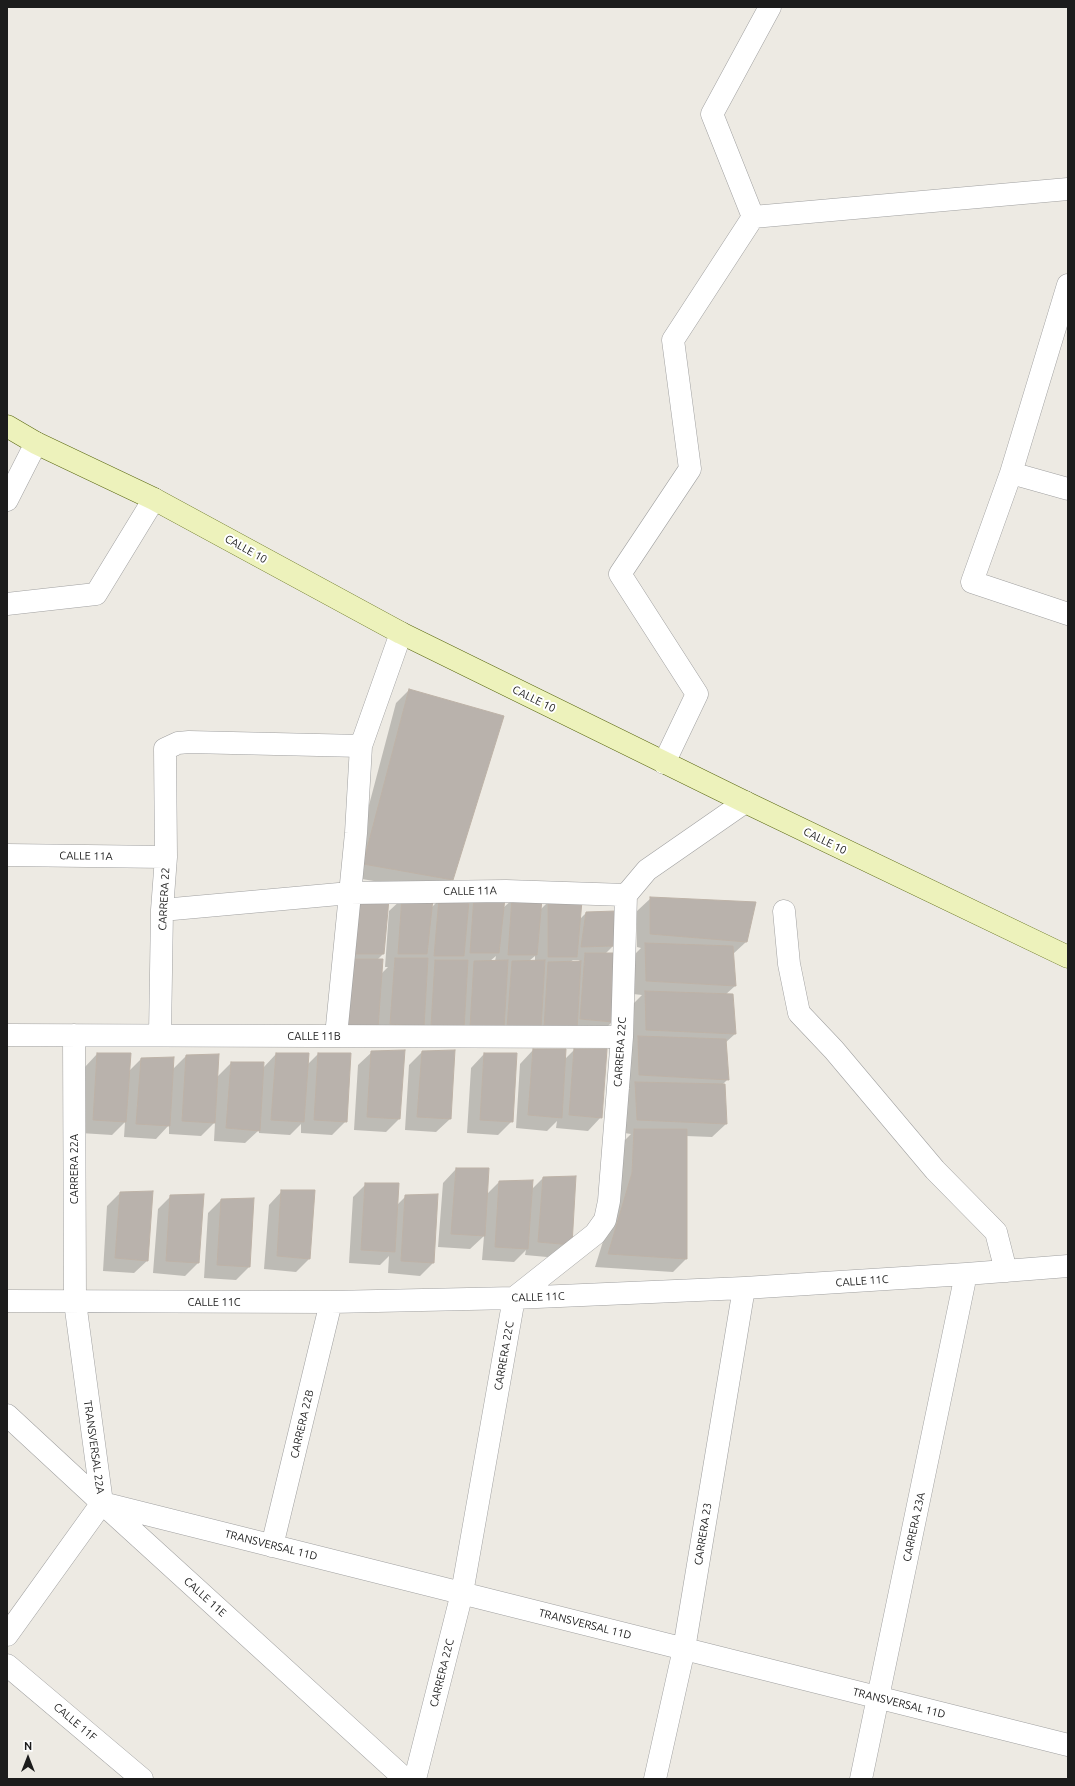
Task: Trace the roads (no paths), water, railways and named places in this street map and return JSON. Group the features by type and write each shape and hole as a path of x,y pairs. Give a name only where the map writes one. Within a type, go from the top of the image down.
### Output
{"main road":[{"name":"CALLE 10","path":"7,426 36,443 154,499 401,634 664,763 1068,957"}],"street":[{"path":"753,217 712,114 770,7"},
{"path":"753,217 1068,189"},
{"path":"664,763 697,694 620,574 690,469 673,340 753,217"},
{"path":"1068,285 1011,473 972,582 1068,614"},
{"path":"7,500 36,443"},
{"path":"1011,473 1068,489"},
{"path":"7,604 96,594 154,499"},
{"path":"336,1036 356,833 361,746 401,634"},
{"name":"CARRERA 22","path":"160,1035 162,910 166,857 165,749 178,743 189,742 361,746"},
{"path":"626,895 647,870 745,802"},
{"name":"CALLE 11A","path":"7,855 166,857"},
{"name":"CALLE 11A","path":"162,910 350,893 506,891 626,895"},
{"name":"CARRERA 22C","path":"415,1779 462,1593 514,1298 595,1234 605,1220 609,1201 622,1037 626,895"},
{"path":"784,911 789,964 800,1013 834,1050 935,1170 996,1232 1006,1271"},
{"name":"CALLE 11B","path":"7,1034 622,1037"},
{"name":"CARRERA 22A","path":"74,1035 75,1302"},
{"name":"CALLE 11C","path":"7,1301 331,1302 514,1298 744,1288 1068,1266"},
{"name":"CARRERA 23A","path":"860,1779 966,1274"},
{"name":"CARRERA 23","path":"655,1779 684,1649 744,1288"},
{"name":"TRANSVERSAL 22A","path":"7,1635 102,1503 75,1302"},
{"name":"CARRERA 22B","path":"272,1546 331,1302"},
{"name":"CALLE 11E","path":"7,1415 405,1779"},
{"name":"TRANSVERSAL 11D","path":"102,1503 1068,1745"},
{"name":"CALLE 11F","path":"7,1665 142,1779"}]}
